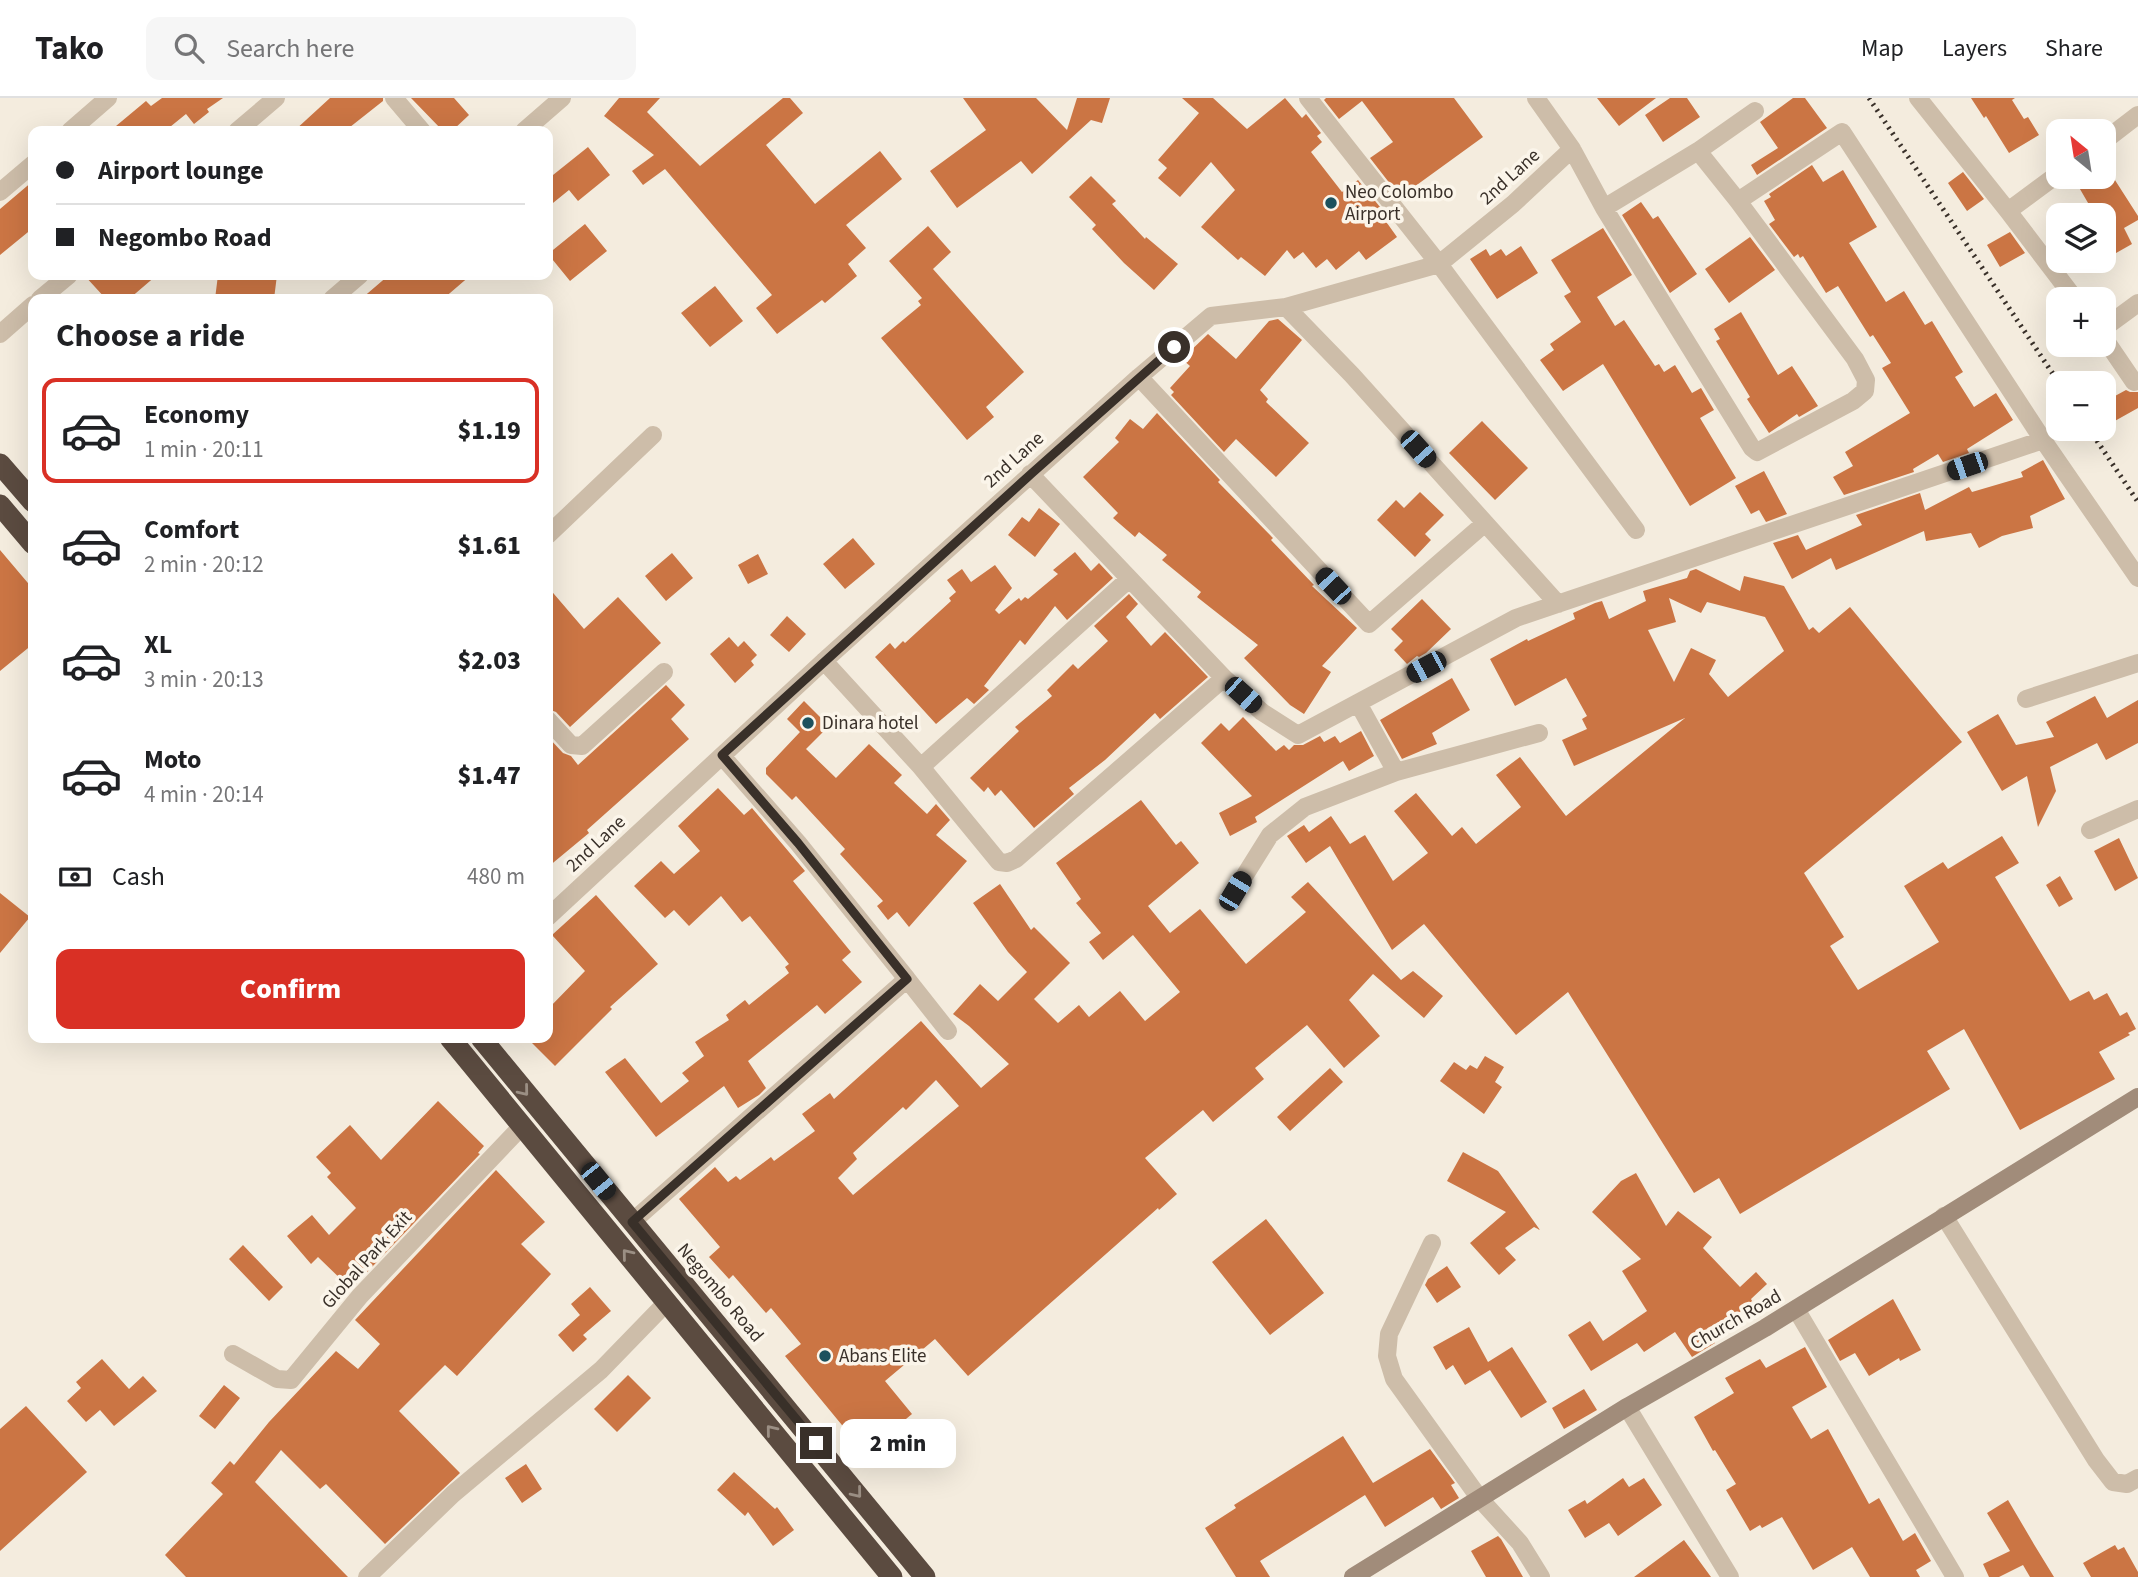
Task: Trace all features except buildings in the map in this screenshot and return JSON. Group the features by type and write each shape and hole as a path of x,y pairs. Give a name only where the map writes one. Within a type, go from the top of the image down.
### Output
{"highway":[{"path":"0,464 28,496"},
{"path":"0,505 28,538"},
{"path":"454,1043 892,1577"},
{"name":"Negombo Road","path":"485,1043 925,1577"}],"street":[{"path":"76,126 108,98"},
{"path":"243,126 276,98"},
{"path":"394,98 418,126"},
{"path":"530,126 562,98"},
{"path":"1308,98 1439,264 1636,530"},
{"path":"1537,98 1572,149 1604,208 1752,448 1757,452 1853,401 1865,391 1866,380 1855,359 1698,151"},
{"path":"1917,98 2066,287"},
{"path":"1604,208 1698,151 1755,111"},
{"path":"2116,132 2138,116"},
{"path":"1738,201 1842,132 2043,440 2138,578"},
{"name":"2nd Lane","path":"553,913 824,661 1139,377 1211,316 1286,307 1439,264 1513,204 1572,149"},
{"path":"0,192 28,168"},
{"path":"2008,211 2046,183"},
{"path":"46,294 63,280"},
{"path":"338,294 354,280"},
{"path":"2116,319 2138,303"},
{"path":"1286,307 1352,375 1558,604"},
{"path":"0,334 28,309"},
{"path":"2116,356 2134,382"},
{"path":"1139,377 1368,624 1484,524"},
{"path":"553,530 653,435"},
{"path":"1031,474 1224,678 1262,712 1298,735 1516,618 2043,440"},
{"path":"921,767 1129,579"},
{"path":"824,661 921,767 999,862 1007,863 1016,859 1224,678"},
{"path":"2026,699 2138,663"},
{"path":"553,725 571,745 582,746 664,672"},
{"path":"1357,703 1396,772"},
{"path":"1235,891 1270,835 1304,807 1396,772 1539,733"},
{"path":"722,755 798,843 948,1031"},
{"path":"2090,830 2138,809"},
{"path":"632,1222 907,979"},
{"name":"Church Road","path":"1353,1577 1627,1407 1796,1309 2138,1097"},
{"name":"Global Park Exit","path":"233,1354 276,1379 291,1380 360,1296 522,1126"},
{"path":"1944,1216 2096,1460 2113,1482 2127,1484 2138,1478"},
{"path":"1432,1243 1390,1334 1387,1356 1394,1379 1480,1499 1520,1543 1541,1577"},
{"path":"367,1577 453,1494 601,1370 667,1302"},
{"path":"1796,1309 1955,1577"},
{"path":"1627,1407 1730,1577"}],"railway":[{"path":"1869,98 2051,371"},
{"path":"2097,441 2138,502"}],"place":[{"name":"Neo Colombo Airport","path":"1331,203"},
{"name":"Dinara hotel","path":"808,723"},
{"name":"Abans Elite","path":"825,1356"}],"route":[{"path":"816,1443 632,1222 907,979 798,843 722,755 1174,347"}]}
